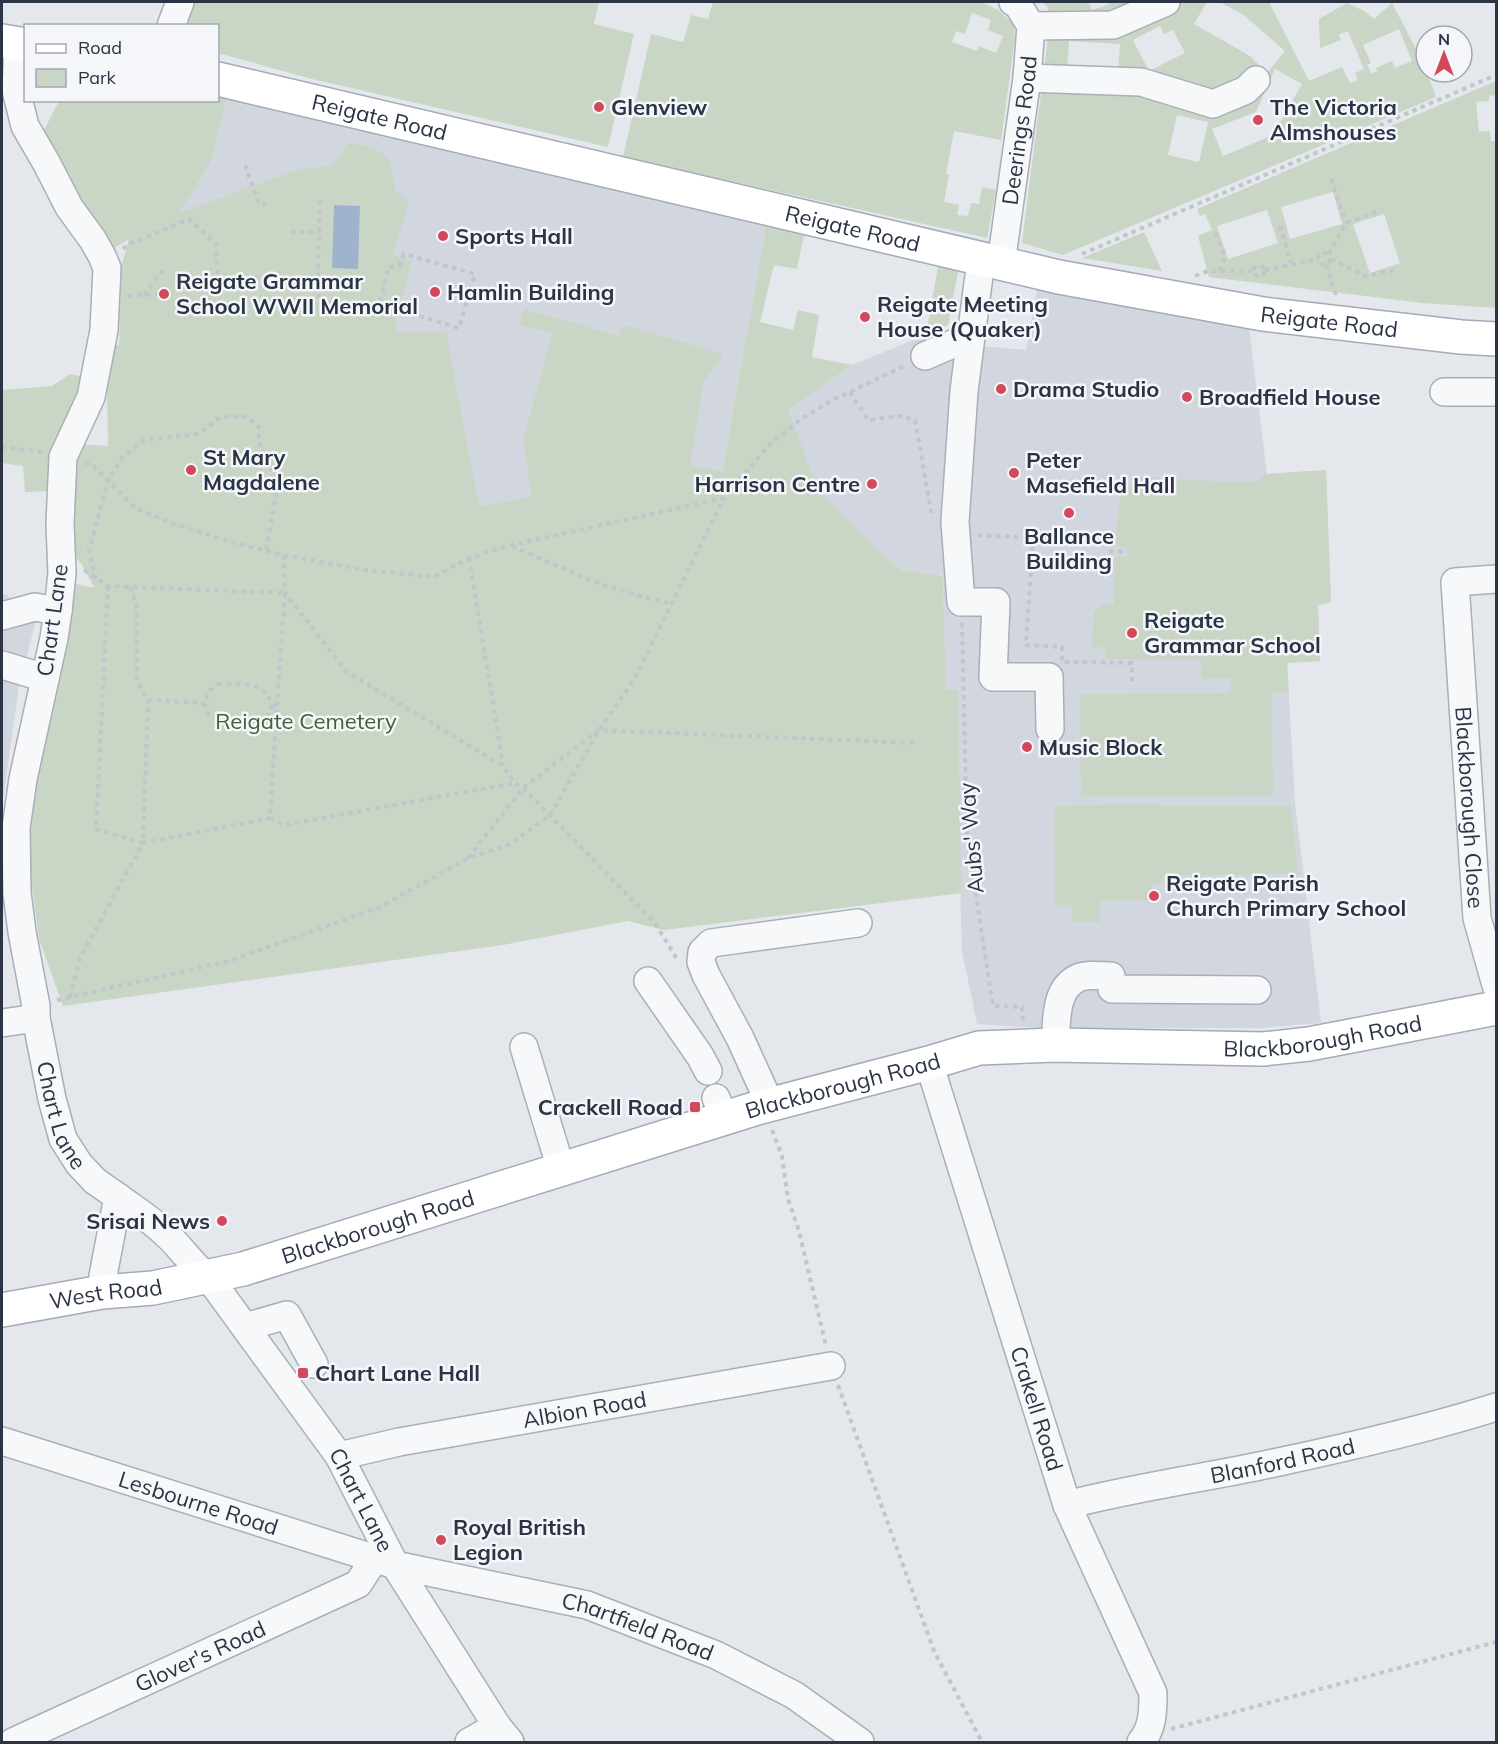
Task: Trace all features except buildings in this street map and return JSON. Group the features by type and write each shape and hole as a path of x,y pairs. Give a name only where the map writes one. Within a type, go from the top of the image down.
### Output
{"main road":[{"name":"Reigate Road","path":"219,79 1059,278 1263,314 1461,337 1497,339"},
{"name":"Blackborough Road","path":"209,1278 561,1169 720,1108 764,1106 979,1048 1041,1045 1263,1049 1309,1044 1497,1008"},
{"name":"West Road","path":"2,1310 102,1292 153,1288 209,1278"}],"street":[{"path":"172,24 180,2"},
{"name":"Deerings Road","path":"961,602 956,528 964,391 970,336 991,262 1027,78 1031,26 1018,5 1013,2"},
{"path":"1031,26 1113,25 1166,2"},
{"path":"15,44 16,90 25,126 69,207 102,256 107,268"},
{"path":"1027,78 1141,82 1213,104 1246,90 1256,80"},
{"name":"Chart Lane","path":"107,268 104,330 91,397 63,457 60,524 62,573 47,609 45,678 23,779 16,828 17,893 22,932 52,1099 63,1139 79,1164 95,1181 165,1233 189,1258 195,1268 209,1278 339,1456 385,1561 504,1734"},
{"path":"925,356 970,336"},
{"path":"1444,392 1497,392"},
{"name":"Blackborough Close","path":"1497,579 1455,582 1477,918 1497,985"},
{"path":"961,602 996,602 993,677 1049,677 1050,729"},
{"path":"2,616 47,609"},
{"path":"2,665 45,678"},
{"path":"764,1106 740,1038 706,975 701,962 702,952 711,944 858,923"},
{"path":"1041,1045 1057,1011 1064,988 1080,977 1111,976 1112,989 1257,990"},
{"path":"648,981 708,1071"},
{"path":"2,1023 36,1012"},
{"path":"524,1047 561,1169"},
{"name":"Crakell Road","path":"929,1063 1067,1505 1153,1693 1153,1715 1144,1739"},
{"path":"102,1292 118,1197"},
{"path":"244,1327 287,1315 314,1364"},
{"name":"Albion Road","path":"339,1456 399,1442 831,1366"},
{"name":"Blanford Road","path":"1067,1505 1116,1492 1273,1464 1450,1422 1497,1407"},
{"name":"Lesbourne Road","path":"2,1441 385,1561"},
{"name":"Glover's Road","path":"13,1743 358,1584 385,1561"},
{"name":"Chartfield Road","path":"385,1561 598,1609 716,1655 794,1695 860,1743"},
{"path":"469,1743 504,1734"}],"path":[{"path":"1059,278 1076,256 1497,75"},
{"path":"245,165 259,204 272,205"},
{"path":"1331,179 1346,223 1326,265 1337,298"},
{"path":"320,196 319,303 379,304 459,328 475,274 404,254 399,266 389,267 379,304"},
{"path":"1346,223 1381,210"},
{"path":"107,268 127,245 189,219 216,244 218,278 318,277"},
{"path":"1280,226 1291,263"},
{"path":"291,232 319,232"},
{"path":"1215,233 1225,259 1224,265 1218,271"},
{"path":"1326,265 1320,264 1318,259 1319,254 1323,252 1365,276 1395,270"},
{"path":"1253,271 1256,276 1260,276 1265,270 1318,259"},
{"path":"1253,271 1259,265 1265,270"},
{"path":"144,295 160,273 167,270"},
{"path":"1208,271 1253,271"},
{"path":"121,297 163,294"},
{"path":"36,1012 70,997 229,961 380,907 467,859 510,844 550,815 599,730 635,678 724,498 769,445 801,419 829,402 925,356"},
{"path":"850,392 868,420 900,416 915,420 931,517 956,528 1033,538 1026,645 1062,648 1062,662 1132,663 1132,684"},
{"path":"97,580 89,551 108,480 122,458 144,440 198,434 221,417 247,417 259,427 259,443 278,482 266,551"},
{"path":"2,447 47,452 63,457"},
{"path":"92,464 135,508 169,522 284,555 365,570 434,577 469,558 511,545 724,498"},
{"path":"511,545 592,581 636,596 672,604"},
{"path":"1109,551 1127,552"},
{"path":"270,818 275,705 285,593 284,555"},
{"path":"469,558 503,766"},
{"path":"72,569 84,570 108,586 285,593 347,672 503,766 515,783 523,788 655,923 678,960"},
{"path":"108,586 96,829 143,843 270,818 284,825 515,783"},
{"path":"70,997 80,958 143,843 148,700 137,682 137,607 130,587"},
{"name":"Aubs' Way","path":"961,602 967,837 993,1006 1022,1007 1041,1045"},
{"path":"204,703 210,690 218,684 252,685 261,688 275,705"},
{"path":"148,700 204,703"},
{"path":"204,703 211,716 222,722 254,722 263,719 275,705"},
{"path":"467,859 523,788 599,730 914,743"},
{"path":"764,1106 782,1156 788,1199 799,1231 831,1366 934,1650 982,1743"},
{"path":"1144,1739 1497,1642"}],"shaded area":[{"path":"228,93 767,221 719,486 484,546 395,331 122,264 211,161"},
{"name":"Reigate Grammar School","path":"1037,289 1248,319 1267,474 1326,470 1331,602 1318,605 1320,661 1287,663 1295,803 1321,1023 1259,1028 1038,1028 977,1024 962,951 958,814 958,690 946,690 943,576 902,570 887,559 817,489 787,409 852,365 926,335 969,345 1026,350"},
{"path":"2,595 6,595 37,617 19,685 3,800 3,864"}],"green space":[{"path":"191,2 599,2 594,24 634,34 608,147 312,79 219,53 219,24 184,24"},
{"path":"713,2 982,2 998,10 1014,24 1015,37 1001,140 954,131 946,174 949,175 944,202 959,205 957,215 968,216 971,203 979,204 982,187 996,190 987,238 623,157 651,34 683,42 691,15 708,19","holes":["972,13 991,20 988,30 1003,36 996,53 979,46 977,51 952,42 956,31 965,34"]},
{"path":"1042,2 1089,2 1092,10 1110,4 1110,2 1146,2 1110,17 1052,20 1047,6"},
{"path":"1180,2 1207,2 1194,24 1250,56 1267,73 1285,51 1245,16 1220,2 1269,2 1309,81 1342,67 1350,83 1358,80 1355,73 1364,69 1348,31 1339,35 1341,40 1320,48 1319,19 1347,3 1374,19 1392,3 1414,45 1414,84 1431,84 1436,97 1063,255 1022,243 1049,30 1120,30","holes":["1160,26 1164,34 1173,30 1185,53 1149,71 1133,40","1399,29 1412,61 1395,68 1392,61 1376,68 1377,71 1372,74 1367,65 1371,63 1363,45","1069,41 1120,44 1118,73 1067,70","1275,69 1302,84 1273,135 1223,156 1212,129 1256,112","1177,115 1208,122 1199,162 1168,155"]},
{"path":"1496,81 1496,95 1489,96 1489,101 1476,102 1479,132 1490,131 1491,141 1496,141 1496,308 1423,303 1209,277 1198,236 1212,230 1205,214 1200,216 1197,209","holes":["1333,192 1342,224 1290,239 1281,207","1267,210 1278,243 1228,259 1217,226","1384,214 1400,263 1370,273 1353,224"]},
{"name":"Reigate Cemetery","path":"219,91 228,93 211,161 179,213 300,169 333,166 348,143 373,147 388,158 396,192 409,201 393,255 412,261 395,331 446,333 479,507 532,497 523,440 553,333 520,325 524,309 619,336 623,325 724,354 703,383 690,466 722,471 767,221 805,230 797,269 774,265 760,322 793,330 798,310 819,315 812,357 852,365 788,409 817,489 887,559 902,570 943,576 946,690 958,690 961,893 664,930 628,921 503,945 63,1006 39,939 25,835 76,584 94,588 83,566 68,548 77,444 108,446 107,386 110,378 112,344 119,345 122,264 129,239 114,248 76,197 43,132 58,102 219,102"},
{"path":"1144,232 1162,271 1082,258"},
{"path":"939,261 959,266 948,325 926,335"},
{"path":"70,374 83,377 54,491 25,492 23,466 2,463 2,390 52,386"},
{"path":"1326,470 1331,602 1318,605 1320,661 1287,663 1289,693 1272,693 1273,796 1081,797 1080,694 1231,693 1230,678 1202,679 1201,660 1105,659 1105,647 1092,647 1094,612 1103,605 1114,604 1115,556 1127,557 1127,547 1115,546 1121,486 1132,486 1134,477 1252,483 1267,474"},
{"path":"1160,804 1160,806 1291,806 1298,874 1163,875 1162,883 1152,883 1152,900 1100,901 1100,922 1072,922 1072,905 1055,905 1054,806"}],"water":[{"path":"334,205 360,206 358,269 332,268"}],"place":[{"name":"Glenview","path":"599,107"},
{"name":"The Victoria Almshouses","path":"1258,120"},
{"name":"Sports Hall","path":"443,236"},
{"name":"Hamlin Building","path":"435,292"},
{"name":"Reigate Grammar School WWII Memorial","path":"164,294"},
{"name":"Reigate Meeting House (Quaker)","path":"865,317"},
{"name":"Drama Studio","path":"1001,389"},
{"name":"Broadfield House","path":"1187,397"},
{"name":"St Mary Magdalene","path":"191,470"},
{"name":"Peter Masefield Hall","path":"1014,473"},
{"name":"Harrison Centre","path":"872,484"},
{"name":"Ballance Building","path":"1069,513"},
{"name":"Reigate Grammar School","path":"1132,633"},
{"name":"Music Block","path":"1027,747"},
{"name":"Reigate Parish Church Primary School","path":"1154,896"},
{"name":"Crackell Road","path":"695,1107"},
{"name":"Srisai News","path":"222,1221"},
{"name":"Chart Lane Hall","path":"303,1373"},
{"name":"Royal British Legion","path":"441,1540"}]}
